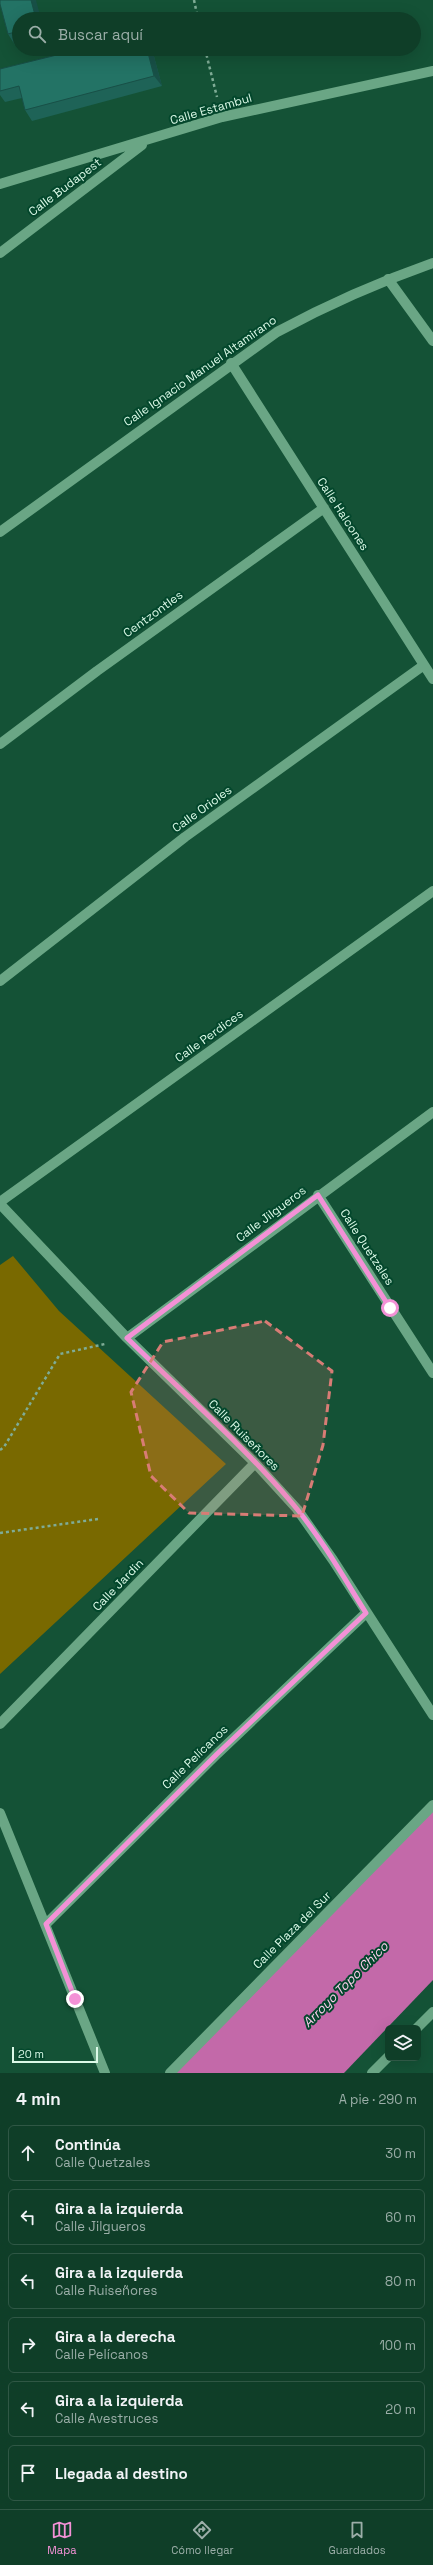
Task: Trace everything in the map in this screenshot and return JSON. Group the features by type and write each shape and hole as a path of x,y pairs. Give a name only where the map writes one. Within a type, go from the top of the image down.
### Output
{"street":[{"name":"Calle Estambul","path":"0,184 147,141 222,117 433,71"},
{"name":"Calle Budapest","path":"0,253 147,141"},
{"name":"Calle Ignacio Manuel Altamirano","path":"0,532 231,363 277,332 309,314 388,279 433,264"},
{"path":"388,279 433,341"},
{"name":"Calle Halcones","path":"231,363 433,679"},
{"name":"Centzontles","path":"0,744 97,671 324,508"},
{"name":"Calle Orioles","path":"0,981 185,837 424,665"},
{"name":"Calle Perdices","path":"0,1203 433,891"},
{"name":"Calle Jilgueros","path":"127,1338 318,1195 433,1112"},
{"name":"Calle Quetzales","path":"318,1195 433,1374"},
{"name":"Calle Ruiseñores","path":"0,1203 127,1338 255,1463 297,1509 333,1560 433,1715"},
{"name":"Calle Jardin","path":"0,1724 255,1463"},
{"name":"Calle Pelícanos","path":"46,1924 217,1754 366,1613"},
{"name":"Calle Plaza del Sur","path":"170,2073 433,1805"},
{"path":"0,1813 105,2073"},
{"path":"420,2025 433,2012"},
{"path":"372,2073 385,2060"}],"path":[{"path":"194,0 197,12"},
{"path":"207,56 222,117"},
{"path":"0,1450 4,1447 60,1354 127,1338"},
{"path":"0,1532 98,1519"}],"highlighted area":[{"path":"265,1321 332,1371 323,1445 302,1516 189,1513 151,1476 131,1392 163,1342"}],"shaded area":[{"path":"13,1256 59,1311 226,1464 0,1674 0,1265"}],"water":[{"name":"Arroyo Topo Chico","path":"433,1804 433,1980 390,2025 385,2025 385,2030 344,2073 170,2073"}],"building":[{"path":"0,0 31,0 34,12 12,12 12,33 8,34"},
{"path":"53,56 149,56 154,76 25,110 19,86 0,91 0,69"}],"route":[{"path":"75,1999 46,1924 217,1754 366,1613 333,1560 297,1509 255,1463 127,1338 318,1195 390,1308"}]}
